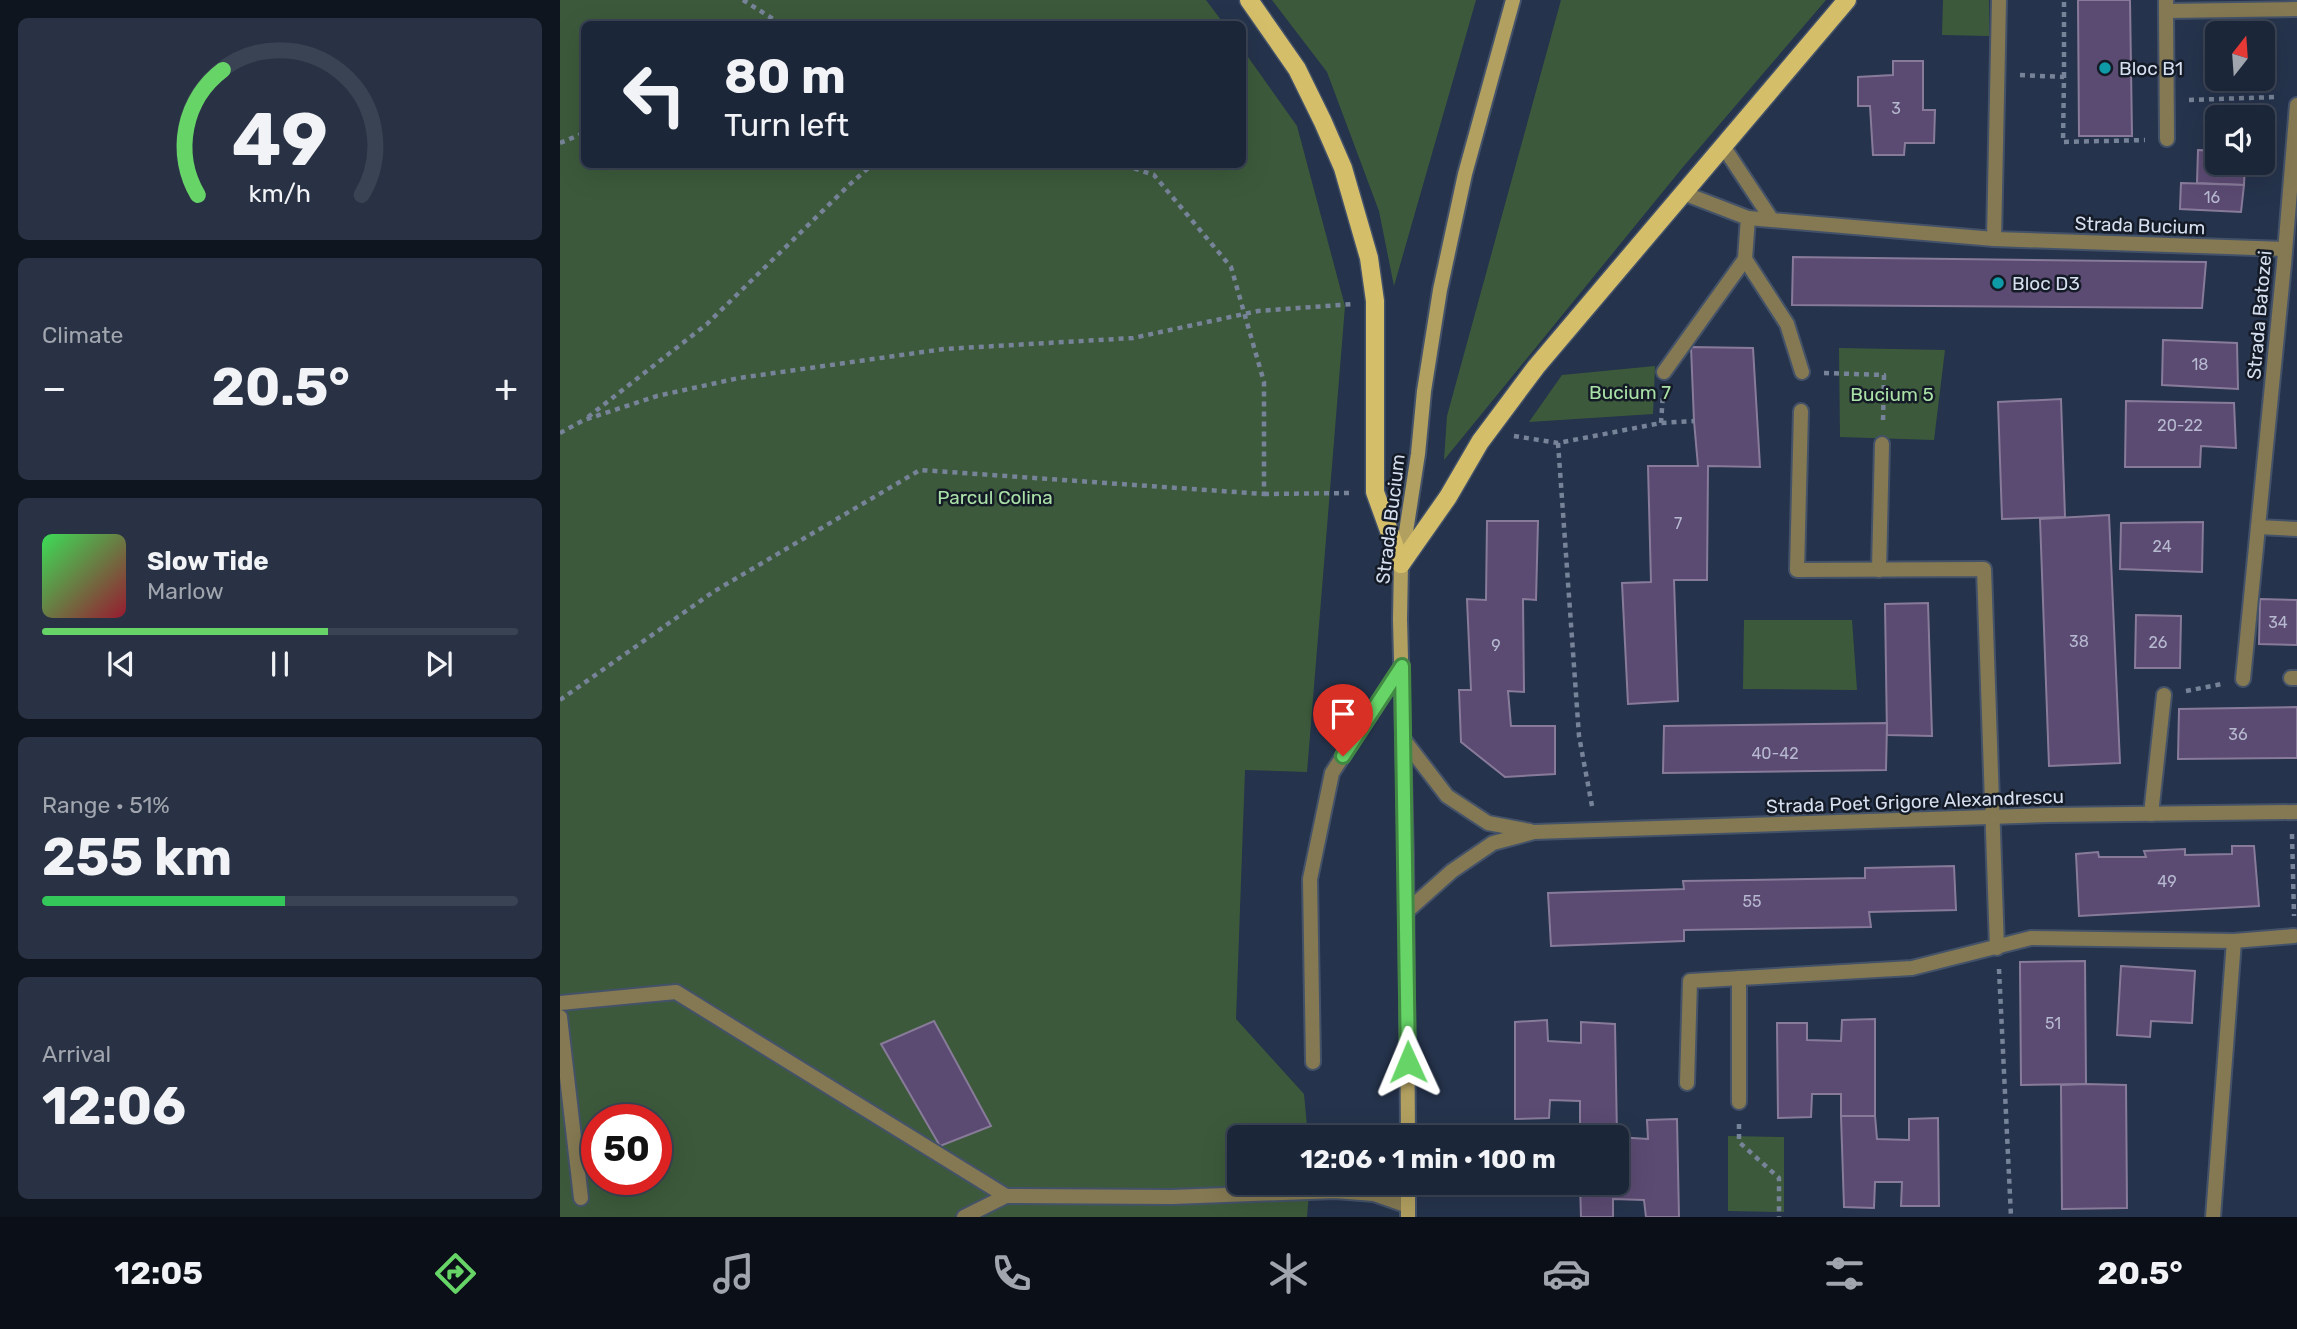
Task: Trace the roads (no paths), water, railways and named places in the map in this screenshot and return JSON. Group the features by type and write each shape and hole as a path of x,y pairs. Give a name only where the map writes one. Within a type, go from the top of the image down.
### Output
{"main road":[{"path":"1250,0 1297,69 1343,168 1369,258 1375,301 1376,492 1401,564"},
{"name":"Strada Bucium","path":"1408,1125 1401,564 1440,290 1465,174 1513,0"},
{"path":"1401,564 1448,497 1480,442 1536,367 1847,0"}],"street":[{"path":"1994,239 1999,0"},
{"path":"2167,139 2166,6 2297,9"},
{"name":"Strada Batozei","path":"2243,679 2297,105"},
{"path":"1723,146 1772,219"},
{"name":"Strada Bucium","path":"1683,193 1748,218 1994,239 2285,249"},
{"path":"1664,372 1745,259 1748,218"},
{"path":"1745,259 1787,324 1802,372"},
{"path":"1801,411 1797,570 1984,569 1997,948"},
{"path":"1879,570 1882,444"},
{"path":"2258,527 2297,529"},
{"path":"1313,1062 1310,879 1332,773 1402,666"},
{"path":"2151,814 2164,695"},
{"path":"1404,740 1447,796 1488,823 1534,832"},
{"name":"Strada Poet Grigore Alexandrescu","path":"1534,832 1992,817 2295,812"},
{"path":"1406,912 1451,871 1493,843 1534,832"},
{"path":"1687,1083 1690,981 1912,968 2031,938 2234,941 2294,936"},
{"path":"2213,1217 2234,941"},
{"path":"1739,978 1739,1102"},
{"path":"560,1003 676,992 1006,1196"},
{"path":"560,1017 581,1198"},
{"path":"964,1217 1006,1196 1172,1198 1242,1195"},
{"path":"1376,1195 1408,1211"}],"place":[{"name":"Bloc B1","path":"2105,68"},
{"name":"Bloc D3","path":"1998,283"}],"park label":[{"name":"Bucium 7","path":"1630,392"},
{"name":"Bucium 5","path":"1892,394"},
{"name":"Parcul Colina","path":"995,497"}]}
